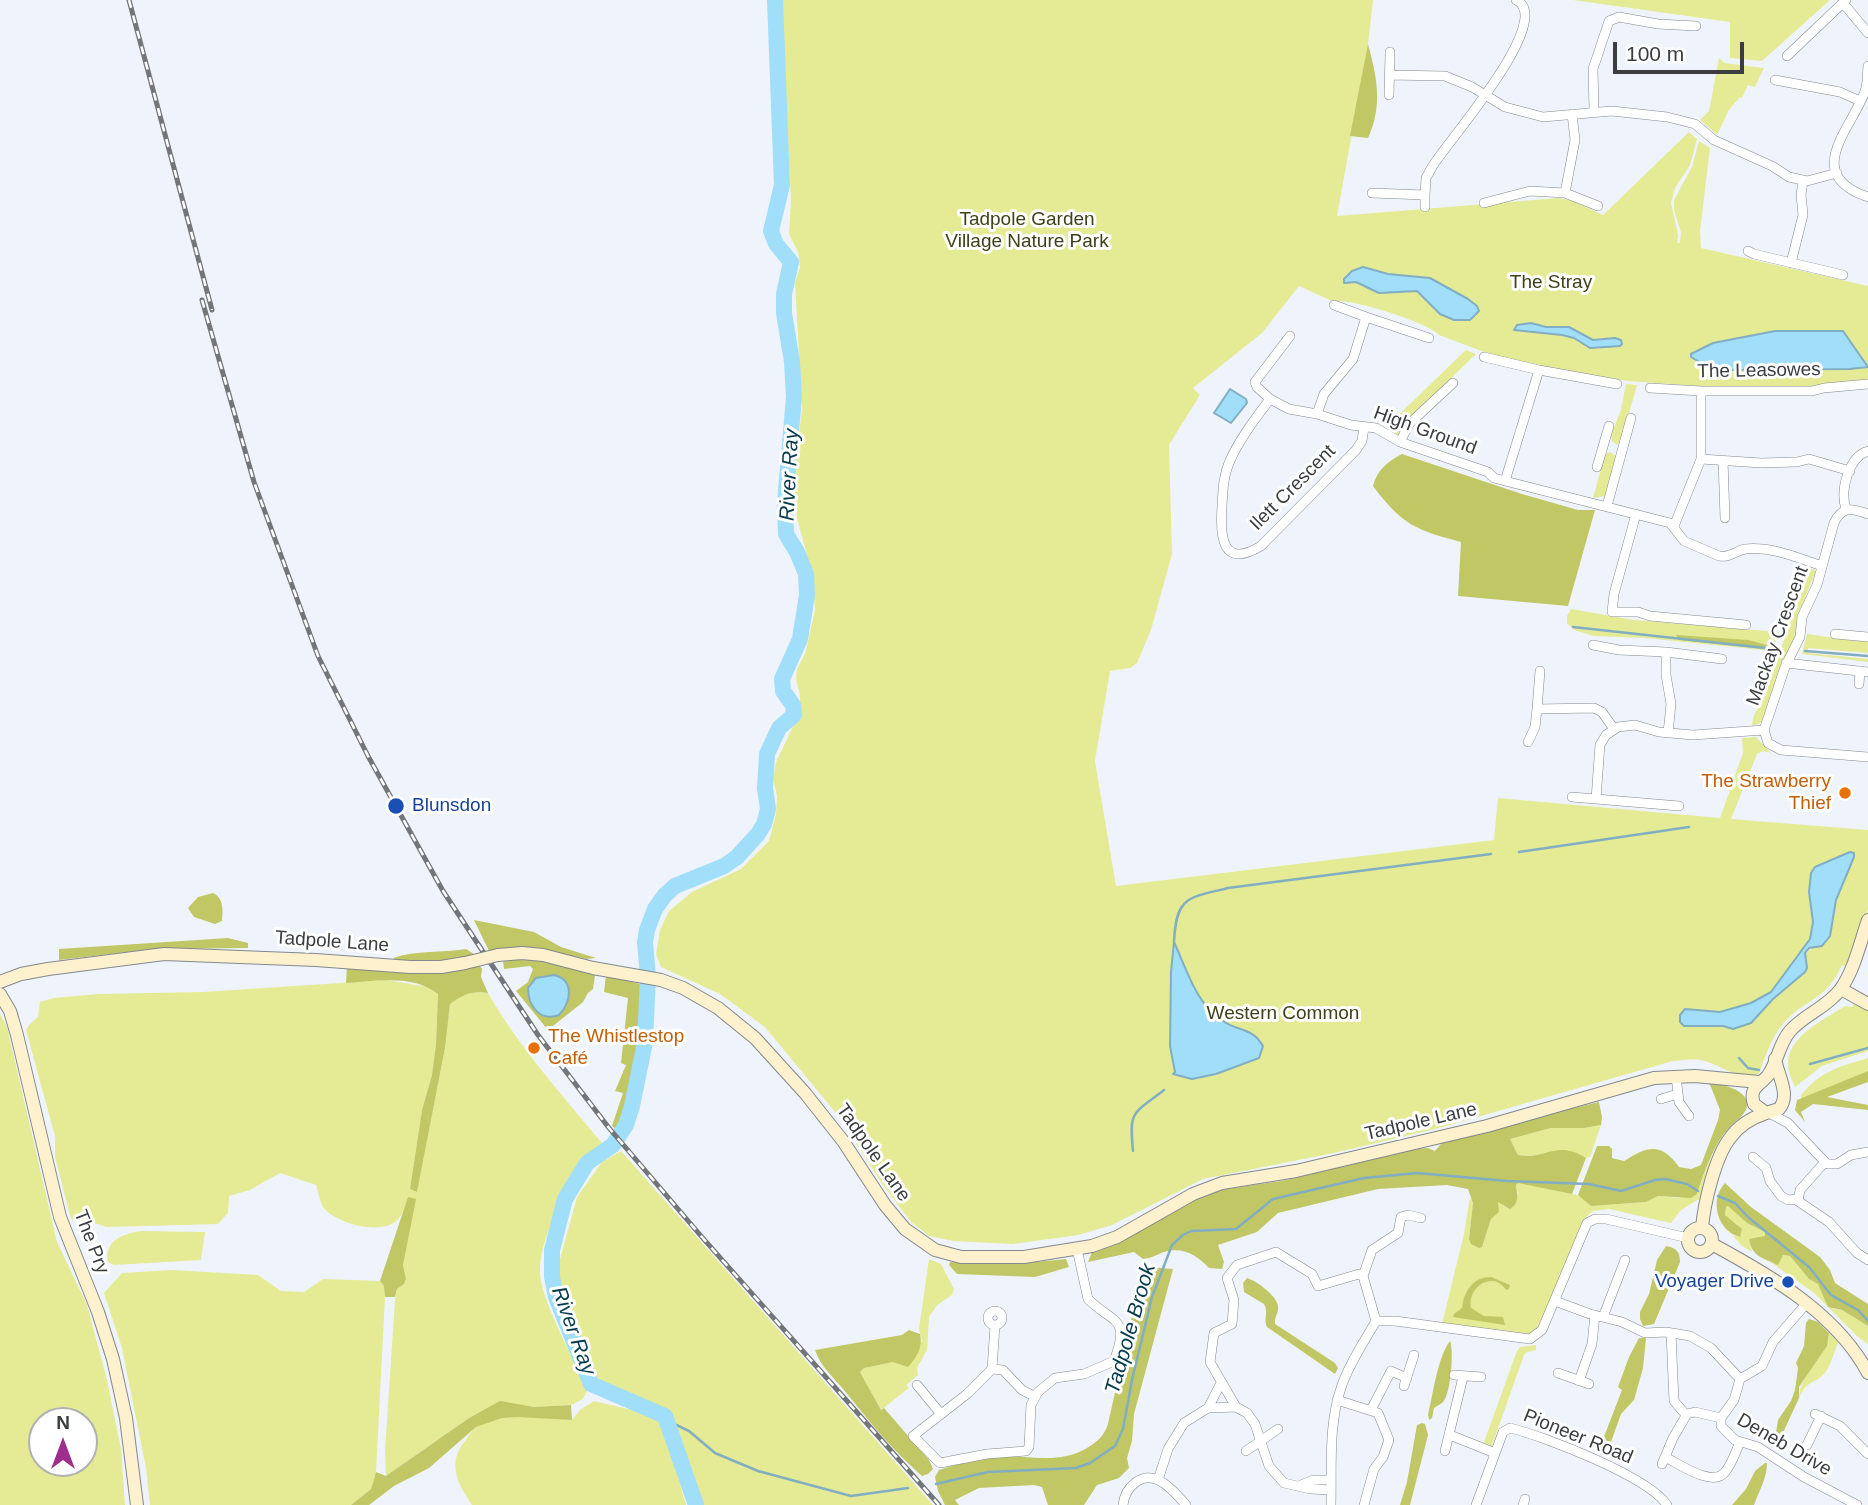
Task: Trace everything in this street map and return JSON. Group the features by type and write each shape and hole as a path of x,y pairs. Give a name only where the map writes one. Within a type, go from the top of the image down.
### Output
{"street":[{"path":"1425,207 1429,172 1506,64 1521,38 1525,11 1523,4 1516,0"},
{"path":"1787,56 1845,2 1868,33"},
{"path":"1594,111 1593,69 1609,21 1619,17 1652,23 1696,26"},
{"path":"1389,95 1390,52"},
{"path":"1868,66 1863,100 1835,149 1834,158 1837,173 1847,187 1868,197"},
{"path":"1389,75 1446,76 1505,107 1546,117 1619,111 1692,123 1714,140 1772,166 1782,174 1803,181 1837,173"},
{"path":"1776,80 1840,92 1863,100"},
{"path":"1565,193 1575,140 1572,114"},
{"path":"1791,263 1802,219 1803,181"},
{"path":"1483,203 1517,192 1538,191 1565,193 1598,206"},
{"path":"1372,192 1425,195"},
{"path":"1748,251 1843,275"},
{"path":"1334,305 1429,338"},
{"path":"1317,414 1324,394 1353,359 1366,317"},
{"path":"1270,399 1257,387 1256,379 1290,336"},
{"path":"1484,357 1617,384"},
{"path":"1505,481 1539,370"},
{"path":"1400,442 1409,424 1453,383"},
{"name":"The Leasowes","path":"1650,388 1812,391 1868,384"},
{"path":"1674,526 1701,459 1701,391"},
{"name":"High Ground","path":"1270,399 1289,409 1378,429 1400,442 1488,472 1505,481 1670,523 1684,541 1719,556 1759,549 1822,566"},
{"name":"Ilett Crescent","path":"1270,399 1234,453 1224,478 1221,537 1230,552 1244,553 1261,546 1356,450 1362,441 1364,427"},
{"path":"1606,506 1631,418"},
{"path":"1597,467 1609,426"},
{"path":"1603,446 1622,451"},
{"path":"1868,451 1856,458 1843,494 1846,509 1868,514"},
{"path":"1701,459 1761,463 1812,459 1850,471"},
{"path":"1723,460 1725,518"},
{"name":"Mackay Crescent","path":"1846,509 1839,514 1832,528 1817,585 1801,620 1799,641 1786,663 1764,730 1768,743 1781,750 1868,757"},
{"path":"1636,514 1607,612 1635,611 1650,616 1746,625"},
{"path":"1835,634 1868,637"},
{"path":"1593,645 1722,659"},
{"path":"1666,652 1666,676 1671,704 1668,733"},
{"path":"1786,663 1864,672 1859,684"},
{"path":"1528,743 1535,727 1541,671"},
{"path":"1537,709 1594,708 1602,712 1614,729"},
{"path":"1596,799 1600,745 1614,729 1635,725 1668,733 1702,735 1764,730"},
{"path":"1572,797 1679,806"},
{"path":"1702,1228 1707,1197 1725,1146 1744,1123 1755,1086 1769,1074 1789,1032 1801,1020 1828,1003 1841,989 1868,920"},
{"name":"Tadpole Lane","path":"0,982 21,974 48,969 164,954 441,967 498,955 534,953 667,981 718,1008 743,1027 765,1049 828,1121 893,1216 905,1229 925,1245 945,1254 973,1258 1024,1257 1077,1249 1117,1237 1193,1194 1222,1182 1296,1171 1455,1134 1534,1114 1643,1081 1695,1076 1776,1081 1783,1087"},
{"path":"1841,989 1868,1004"},
{"name":"The Pry","path":"0,994 10,1011 17,1035 60,1217 103,1324 114,1359 126,1418 137,1505"},
{"path":"1744,1123 1774,1112 1783,1105 1786,1096 1775,1059"},
{"path":"1676,1076 1681,1107 1689,1116"},
{"name":"Tadpole Lane","path":"1730,1080 1752,1098 1757,1108 1767,1113"},
{"path":"1661,1099 1678,1094"},
{"path":"1783,1105 1788,1123"},
{"path":"1767,1113 1788,1123 1824,1163 1833,1165 1851,1155 1868,1152"},
{"path":"1753,1157 1766,1168 1770,1181 1781,1195 1788,1200 1798,1199"},
{"path":"1824,1163 1803,1186 1798,1199 1801,1205 1829,1222 1857,1253 1868,1260"},
{"path":"1331,1505 1332,1430 1337,1401 1347,1373 1376,1321 1363,1276 1370,1253 1398,1233 1401,1217 1408,1215 1421,1218"},
{"path":"1376,1321 1395,1321 1528,1340 1542,1330 1583,1229 1590,1222 1606,1219 1688,1238"},
{"path":"1702,1228 1711,1234 1712,1244 1704,1252 1696,1252 1689,1247 1688,1238 1694,1229 1702,1228"},
{"path":"1712,1244 1767,1275 1806,1304 1854,1349 1868,1356"},
{"path":"995,1325 992,1368 967,1394 913,1436 940,1463 1026,1451 1030,1447 1031,1405 1034,1396 1055,1378 1084,1374 1112,1362 1116,1356 1120,1326 1088,1299 1077,1249"},
{"path":"1237,1335 1232,1324 1234,1300 1227,1278 1241,1263 1280,1252 1289,1262 1312,1274 1318,1286 1355,1274 1363,1276"},
{"path":"1558,1373 1584,1383 1599,1316 1625,1261"},
{"path":"1555,1301 1645,1333 1685,1334 1708,1346 1741,1379"},
{"name":"Deneb Drive","path":"1806,1304 1773,1342 1762,1366 1741,1379 1733,1402 1721,1418 1722,1429 1740,1442 1756,1446 1804,1477 1859,1505 1868,1503"},
{"path":"1232,1324 1216,1330 1211,1339 1210,1362 1236,1407 1252,1419 1267,1462 1278,1479 1287,1484 1310,1489 1331,1485"},
{"path":"1671,1333 1674,1401 1686,1415"},
{"path":"1854,1349 1868,1373"},
{"path":"1371,1410 1391,1371 1406,1382 1414,1355"},
{"path":"992,1368 1003,1370 1020,1388 1034,1396"},
{"path":"1446,1451 1459,1376 1481,1377"},
{"path":"1208,1408 1221,1382"},
{"path":"917,1385 941,1415"},
{"path":"1337,1401 1371,1410 1381,1417 1389,1440 1383,1457 1375,1467 1364,1505"},
{"path":"1158,1480 1168,1449 1184,1423 1208,1408 1236,1407"},
{"path":"1721,1418 1695,1412 1686,1415 1663,1460 1704,1477 1717,1478 1725,1472 1740,1442"},
{"path":"1807,1445 1818,1415 1840,1426 1868,1454"},
{"path":"1247,1451 1278,1429"},
{"name":"Pioneer Road","path":"1479,1504 1504,1431 1514,1429 1616,1469 1657,1494 1667,1505"},
{"path":"1450,1435 1495,1453"},
{"path":"1123,1505 1125,1493 1143,1479 1158,1480 1186,1505"}],"green space":[{"name":"Tadpole Garden Village Nature Park","path":"781,0 1373,0 1368,44 1337,216 1559,198 1573,201 1603,215 1689,132 1697,139 1690,165 1675,188 1671,203 1678,235 1677,243 1680,243 1681,232 1674,210 1674,200 1692,167 1699,141 1710,148 1700,231 1701,248 1868,286 1868,381 1809,388 1699,386 1628,381 1538,366 1487,353 1388,312 1355,303 1334,302 1299,286 1262,333 1193,388 1200,395 1169,445 1172,554 1151,630 1137,663 1130,668 1110,671 1095,761 1116,886 1494,840 1498,798 1720,818 1743,753 1742,738 1756,737 1771,753 1763,751 1757,754 1731,819 1868,830 1868,909 1847,967 1842,965 1822,993 1783,1024 1772,1041 1759,1074 1744,1076 1698,1059 1673,1061 1439,1128 1334,1153 1203,1179 1112,1225 1078,1235 1013,1244 953,1241 929,1236 911,1222 883,1185 840,1118 765,1027 720,994 661,967 656,954 660,930 669,911 692,892 741,869 769,841 776,814 777,796 773,779 776,762 800,712 797,669 805,654 815,610 812,574 797,518 794,481 802,408 795,283 800,267 798,252 789,234 791,200","holes":["1837,858 1842,882 1833,911 1830,936 1805,953 1805,972 1773,999 1751,1023 1733,1029 1723,1026 1708,1027 1690,1009 1720,1012 1751,1003 1771,992 1810,939 1813,923 1809,892 1815,867"]},
{"path":"1573,0 1830,0 1762,61 1730,58 1730,22"},
{"path":"1368,44 1374,68 1377,103 1368,138 1350,136"},
{"path":"1719,58 1725,63 1764,68 1755,87 1748,85 1742,98 1729,110 1717,135 1700,120 1709,111"},
{"path":"1466,350 1476,354 1404,424 1398,435 1386,427"},
{"path":"1626,384 1637,385 1621,442 1617,445 1612,441 1611,435 1621,410"},
{"path":"1610,452 1616,456 1605,496 1593,498 1605,454"},
{"path":"1402,454 1522,494 1578,510 1595,510 1568,606 1458,596 1461,542 1432,534 1411,524 1393,510 1373,486 1384,467"},
{"path":"1809,568 1815,570 1815,573 1798,615 1795,638 1783,661 1776,688 1761,723 1752,726 1753,718 1769,683"},
{"path":"1571,609 1634,620 1779,632 1773,651 1645,638 1594,636 1574,630 1567,623"},
{"path":"1807,634 1856,641 1868,639 1868,653 1808,648 1808,653 1868,659 1868,662 1802,654"},
{"path":"1676,635 1748,640 1767,645 1765,649 1679,640"},
{"path":"213,893 221,901 222,909 222,921 215,924 194,917 188,908 198,897"},
{"path":"474,920 534,932 561,947 596,958 587,959 527,949 489,951"},
{"path":"228,938 248,943 248,948 154,949 59,960 59,949"},
{"path":"466,949 474,954 474,957 440,962 397,961 393,958 411,954"},
{"path":"530,958 595,975 593,989 583,1002 548,1030 516,991 528,982 533,969 530,966 504,969 503,960","holes":["564,979 569,996 563,1010 553,1017 537,1011 529,997 530,984"]},
{"path":"347,966 480,966 482,969 481,977 488,993 468,994 450,1004 445,1048 417,1192 410,1189 422,1110 432,1075 438,994 406,981 346,983"},
{"path":"606,975 640,984 644,991 634,1080 618,1131 612,1126 623,1093 615,1091 626,1065 621,1063 628,998 604,992"},
{"path":"386,980 429,987 438,994 432,1075 422,1110 410,1189 417,1191 445,1048 450,1004 472,993 488,993 527,1052 602,1143 602,1150 576,1169 567,1182 540,1263 545,1296 588,1389 583,1399 571,1405 534,1407 500,1402 469,1418 386,1476 385,1450 395,1300 397,1289 406,1279 403,1265 408,1197 402,1213 392,1224 383,1227 360,1226 329,1213 323,1207 316,1185 280,1173 250,1190 229,1196 228,1213 218,1224 106,1227 71,1219 55,1157 55,1136 26,1030 38,1017 40,1002 54,998"},
{"path":"1855,1003 1868,1010 1868,1051 1822,1066 1795,1087 1789,1073 1789,1055 1800,1037 1817,1023 1845,1006 1852,1007"},
{"path":"0,1014 7,1027 57,1242 87,1305 107,1380 121,1449 125,1505 0,1505"},
{"path":"1868,1058 1868,1071 1801,1099 1808,1087 1823,1075"},
{"path":"1868,1071 1868,1082 1827,1097 1868,1105 1868,1110 1813,1104 1801,1112 1805,1122 1795,1110 1797,1100"},
{"path":"1709,1082 1737,1090 1745,1097 1747,1106 1718,1143 1697,1194 1691,1198 1658,1196 1646,1202 1591,1206 1578,1195 1597,1146 1609,1146 1612,1149 1612,1158 1624,1161 1640,1152 1654,1149 1666,1153 1679,1167 1691,1169 1701,1165 1720,1110"},
{"path":"1599,1102 1601,1125 1551,1128 1510,1139 1518,1155 1567,1150 1586,1158 1572,1194 1518,1183 1515,1204 1510,1209 1498,1202 1499,1212 1491,1219 1482,1247 1479,1248 1471,1244 1469,1239 1473,1203 1468,1189 1447,1185 1378,1189 1278,1213 1257,1232 1218,1245 1224,1262 1222,1269 1209,1268 1195,1256 1178,1250 1143,1259 1134,1252 1088,1262 1092,1252 1130,1236 1206,1192 1281,1181 1354,1164 1398,1150 1428,1148 1435,1151 1446,1138"},
{"path":"1740,1118 1726,1135 1702,1197 1680,1211 1671,1223 1609,1209 1593,1211 1584,1219 1536,1330 1525,1336 1442,1324 1464,1234 1470,1197 1473,1203 1469,1239 1482,1247 1491,1219 1498,1210 1497,1203 1500,1201 1505,1207 1518,1194 1518,1182 1581,1196 1591,1206 1646,1202 1658,1196 1679,1198 1697,1194 1714,1153 1725,1134"},
{"path":"1601,1125 1590,1157 1586,1158 1569,1152 1518,1155 1510,1139 1551,1128"},
{"path":"621,1151 933,1505 701,1505 682,1444 669,1416 595,1381 561,1296 559,1263 577,1197 602,1162"},
{"path":"1725,1183 1751,1207 1820,1257 1830,1270 1835,1283 1868,1304 1868,1326 1842,1310 1828,1307 1818,1284 1809,1279 1790,1256 1783,1255 1778,1265 1756,1253 1749,1239 1765,1236 1765,1232 1747,1223 1728,1206 1725,1215 1742,1229 1740,1237 1726,1228 1721,1222 1717,1206 1717,1198"},
{"path":"408,1197 416,1199 403,1265 406,1279 397,1289 395,1297 385,1297 384,1286 380,1281"},
{"path":"1729,1206 1747,1223 1765,1232 1765,1236 1749,1240 1752,1252 1732,1235 1740,1237 1737,1224 1728,1220 1725,1215 1726,1207"},
{"path":"141,1231 205,1232 201,1260 114,1265 108,1262 109,1248 116,1239"},
{"path":"1666,1246 1677,1251 1680,1262 1654,1324 1643,1326 1640,1312 1649,1294 1657,1260"},
{"path":"1783,1255 1790,1256 1809,1279 1818,1284 1834,1309 1842,1310 1868,1326 1868,1344 1814,1293 1769,1261 1778,1264"},
{"path":"929,1259 941,1264 954,1289 952,1295 937,1305 929,1317 927,1350 917,1368 918,1375 906,1385 909,1388 881,1410 860,1372 864,1368 893,1362 922,1341 919,1329"},
{"path":"1066,1259 1069,1267 1035,1277 957,1274 949,1265 950,1262 1016,1264"},
{"path":"1149,1267 1173,1269 1134,1414 1132,1441 1127,1458 1129,1468 1119,1478 1097,1485 1084,1505 1048,1505 1042,1487 1034,1485 979,1488 955,1500 959,1505 945,1505 935,1477 939,1470 990,1457 1065,1456 1087,1448 1100,1438 1108,1424 1142,1271"},
{"path":"172,1270 258,1275 281,1291 304,1292 323,1279 380,1281 384,1286 385,1297 376,1472 371,1489 351,1505 150,1505 146,1468 122,1348 104,1293 122,1273"},
{"path":"1491,1277 1510,1285 1509,1289 1495,1281 1483,1283 1473,1294 1471,1308 1484,1316 1503,1317 1505,1325 1453,1317 1462,1308 1470,1286"},
{"path":"1247,1278 1266,1289 1277,1302 1275,1324 1335,1363 1338,1368 1335,1374 1267,1327 1264,1304 1244,1292 1243,1283"},
{"path":"1809,1319 1818,1322 1829,1333 1827,1346 1799,1387 1799,1398 1776,1448 1774,1445 1778,1420 1795,1390 1798,1368 1796,1363 1804,1346 1806,1323"},
{"path":"909,1330 920,1334 921,1343 917,1356 908,1367 893,1362 864,1368 860,1372 881,1410 884,1408 929,1460 933,1469 922,1476 872,1424 824,1367 815,1350 902,1335"},
{"path":"1829,1333 1839,1341 1829,1367 1805,1388 1799,1398 1804,1380 1824,1350"},
{"path":"1639,1338 1646,1338 1643,1368 1634,1400 1621,1414 1606,1456 1601,1450 1602,1442 1622,1390 1618,1387"},
{"path":"1450,1341 1452,1362 1448,1390 1443,1402 1434,1408 1429,1420 1439,1365"},
{"path":"1536,1345 1536,1350 1524,1355 1491,1448 1483,1445 1517,1351 1520,1347"},
{"path":"500,1401 534,1407 571,1405 572,1420 502,1418 476,1427 429,1468 394,1486 369,1505 351,1505 371,1489 376,1472 386,1476 469,1418"},
{"path":"594,1401 653,1415 663,1423 686,1505 472,1505 458,1481 455,1465 460,1449 475,1428 495,1419 508,1417 572,1420 581,1409"},
{"path":"1425,1424 1428,1435 1410,1505 1400,1505 1417,1425"},
{"path":"1765,1463 1766,1474 1754,1505 1732,1505 1746,1489 1755,1471"}],"water":[{"path":"1363,267 1388,274 1430,278 1468,299 1479,311 1470,320 1454,320 1440,314 1417,291 1379,293 1356,282 1344,283 1344,279 1352,271"},
{"path":"1531,323 1546,327 1569,327 1593,340 1615,338 1621,340 1622,344 1590,348 1574,338 1562,335 1514,330 1517,325"},
{"path":"1775,331 1843,331 1868,367 1726,370 1711,369 1691,357 1691,354 1713,343"},
{"path":"1230,389 1246,399 1247,403 1231,423 1214,413"},
{"path":"1850,852 1854,853 1854,857 1836,900 1830,936 1822,946 1809,948 1805,953 1805,972 1773,999 1751,1023 1733,1029 1723,1026 1684,1026 1680,1022 1680,1015 1685,1009 1720,1012 1751,1003 1771,992 1810,939 1813,922 1809,892 1811,873 1815,867"},
{"path":"1174,942 1199,996 1223,1021 1259,1040 1263,1046 1259,1058 1216,1074 1192,1079 1173,1074 1175,1072 1170,1046"},
{"path":"554,975 565,982 569,992 563,1010 552,1017 536,1011 530,1001 528,988 536,978"}],"waterway":[{"name":"River Ray","path":"696,1505 665,1416 591,1384 556,1297 552,1277 552,1250 565,1199 587,1163 613,1145 626,1125 632,1106 645,1042 648,977 645,942 655,909 675,886 724,866 737,857 758,834 768,809 765,788 767,754 779,728 794,715 793,705 783,691 782,679 800,639 807,595 806,574 786,534 785,502 794,397 792,362 784,313 784,294 791,262 776,244 771,231 782,185 775,0"},
{"path":"1573,627 1765,648"},
{"path":"1805,651 1868,656"},
{"path":"1519,852 1689,827"},
{"path":"1174,942 1181,907 1203,894 1228,888 1491,854"},
{"path":"1810,1064 1868,1048"},
{"path":"1739,1058 1748,1068 1759,1070"},
{"path":"1133,1151 1132,1128 1135,1114 1164,1090"},
{"name":"Tadpole Brook","path":"936,1484 988,1472 1076,1468 1090,1463 1115,1446 1123,1429 1152,1297 1172,1245 1191,1231 1236,1229 1273,1199 1364,1178 1417,1173 1507,1181 1589,1184 1621,1191 1665,1179 1687,1184 1698,1191"},
{"name":"Tadpole Brook","path":"1718,1196 1735,1203 1809,1267 1831,1295 1858,1310 1868,1321"},
{"name":"Tadpole Brook","path":"668,1421 689,1431 715,1453 758,1471 851,1496 908,1488"}],"railway":[{"path":"129,0 212,310"},
{"path":"202,300 254,482 318,656 368,756 443,891 538,1035 609,1128 939,1505"}],"place":[{"name":"The Strawberry Thief","path":"1845,793"},
{"name":"Blunsdon","path":"396,806"},
{"name":"The Whistlestop Café","path":"534,1048"},
{"name":"Voyager Drive","path":"1788,1282"}],"park label":[{"name":"The Stray","path":"1551,283"},
{"name":"Western Common","path":"1283,1014"}]}
